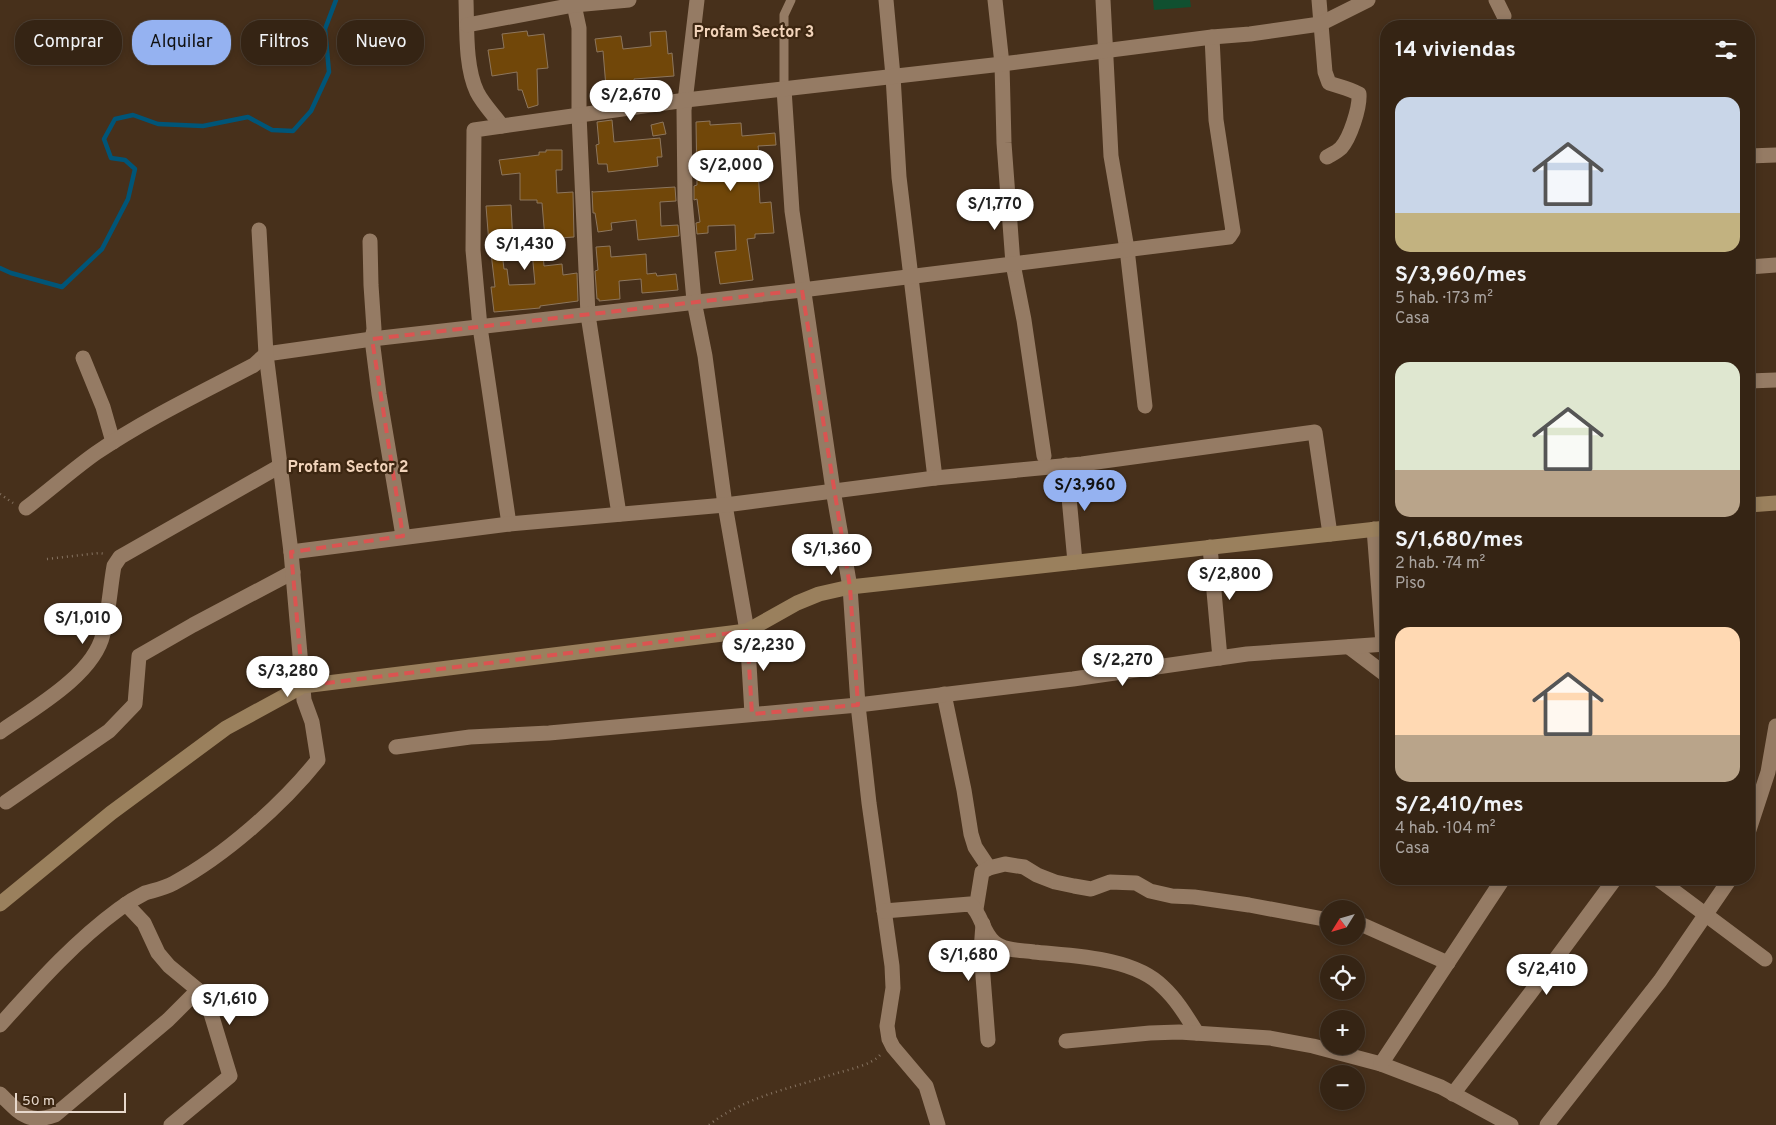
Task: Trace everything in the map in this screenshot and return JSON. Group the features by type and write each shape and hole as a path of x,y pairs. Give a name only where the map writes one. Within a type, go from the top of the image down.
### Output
{"main road":[{"path":"1755,505 1776,503"},
{"path":"0,904 111,813 226,728 303,686 747,631 797,602 819,594 850,587 1380,529"}],"street":[{"path":"466,0 469,61 472,80 477,93 502,126"},
{"path":"467,25 573,2 629,0"},
{"path":"698,0 684,124 685,200 694,301 706,356 725,505 747,631 752,714"},
{"path":"886,0 899,177 935,478"},
{"path":"995,0 1002,64 1004,144 1013,264 1024,320 1044,456"},
{"path":"1103,0 1111,156 1127,249 1145,406"},
{"path":"1319,0 1325,72 1330,83 1349,88 1359,94 1359,104 1345,142 1340,149 1327,157"},
{"path":"509,524 480,327 473,250 474,130 686,100 1002,64 1320,24 1368,0"},
{"path":"1496,0 1504,16"},
{"path":"573,2 579,28 579,114 588,315 619,514"},
{"path":"26,508 113,442 254,365 266,354 372,339 802,290 1229,237 1233,231 1216,120 1212,37"},
{"path":"784,89 792,211 802,290 850,587 858,705 869,803 892,966 893,988 887,1026 889,1039 894,1047 926,1086 938,1125"},
{"path":"1755,156 1776,155"},
{"path":"0,1025 62,959 90,933 126,904 143,894 172,884 227,848 304,777 318,760 312,722 304,700 292,552 266,354 259,230"},
{"path":"370,241 370,285 374,329 372,339 379,394 403,536"},
{"path":"1755,267 1776,265"},
{"path":"83,358 103,407 113,442"},
{"path":"1755,381 1776,380"},
{"path":"292,552 403,536 509,524 725,505 935,478 1066,465 1315,432 1330,534"},
{"path":"1066,465 1075,562"},
{"path":"0,732 73,680 84,669 96,652 103,635 114,566 120,557 280,466"},
{"path":"1210,547 1220,658"},
{"path":"6,802 109,731 135,704 139,656 293,572"},
{"path":"396,747 470,737 549,733 858,705 1073,679 1248,654 1380,644"},
{"path":"1349,647 1380,670"},
{"path":"944,694 971,834 975,847 989,868"},
{"path":"1755,812 1768,772 1776,726"},
{"path":"976,909 982,872 1005,864 1024,867 1037,875 1055,882 1091,888 1110,882 1136,883 1150,890 1172,896 1194,897 1250,905 1320,918"},
{"path":"1381,1064 1499,885"},
{"path":"1453,1094 1530,995 1611,885"},
{"path":"1666,885 1765,959"},
{"path":"1547,1125 1660,981 1726,885"},
{"path":"126,904 144,923 158,952 169,966 198,990 208,1007 230,1076 171,1125"},
{"path":"884,911 970,904 976,909 994,943 1018,951 1085,956 1145,973 1162,986 1174,999 1197,1033"},
{"path":"983,924 981,951 988,1040"},
{"path":"1365,926 1448,963"},
{"path":"0,1094 24,1122 46,1120 55,1115 168,1020 198,990"},
{"path":"1066,1040 1150,1033 1197,1033 1270,1038 1313,1046 1381,1064 1453,1094 1511,1125"}],"lane":[{"path":"784,89 784,15 791,0"}],"path":[{"path":"46,559 99,553 120,557"},
{"path":"709,1125 723,1114 753,1100 877,1059 886,1049 889,1039"}],"highlighted area":[{"path":"802,290 850,587 858,705 752,714 747,631 303,686 291,552 403,536 372,339"}],"green space":[{"path":"1153,0 1190,0 1191,7 1154,10"}],"building":[{"path":"527,31 528,36 544,34 548,68 537,69 538,105 528,108 522,90 518,90 517,72 492,76 488,50 504,48 502,34"},
{"path":"666,31 668,54 672,53 674,76 634,79 635,93 608,95 609,101 595,103 594,88 606,87 603,51 597,52 595,39 621,36 623,49 651,46 650,32"},
{"path":"612,120 614,142 660,138 662,157 657,157 658,166 608,172 607,164 598,164 596,145 599,144 597,122"},
{"path":"710,121 710,125 741,123 742,136 775,133 776,145 758,146 760,160 758,160 758,170 760,203 771,202 774,233 755,234 755,238 747,239 753,280 720,284 715,252 736,250 735,225 708,226 708,233 697,234 696,223 700,222 697,199 694,200 694,186 697,185 696,122"},
{"path":"663,122 666,134 653,136 651,125"},
{"path":"546,150 562,150 562,170 556,170 557,193 573,192 574,237 545,239 542,203 537,203 537,200 520,200 520,173 502,175 499,160 539,155 539,152 546,152"},
{"path":"675,187 676,201 660,202 661,226 678,225 679,236 638,240 636,220 611,223 612,230 598,232 595,213 593,213 592,191"},
{"path":"511,205 513,243 501,244 504,269 507,269 509,285 535,284 531,241 542,240 544,266 562,264 563,275 577,273 578,301 540,306 540,308 494,312 491,287 495,287 486,206"},
{"path":"610,246 611,257 646,254 647,274 656,273 657,276 676,274 678,290 642,293 641,279 619,281 620,299 599,301 597,299 595,271 598,270 596,247"}],"waterway":[{"path":"0,268 11,273 62,287 102,249 128,199 135,169 125,160 111,158 104,139 115,119 133,115 158,124 203,126 248,117 272,130 293,131 311,111 329,72 325,29 336,0"}],"district":[{"name":"Profam Sector 3","path":"754,33"},
{"name":"Profam Sector 2","path":"348,468"}]}
